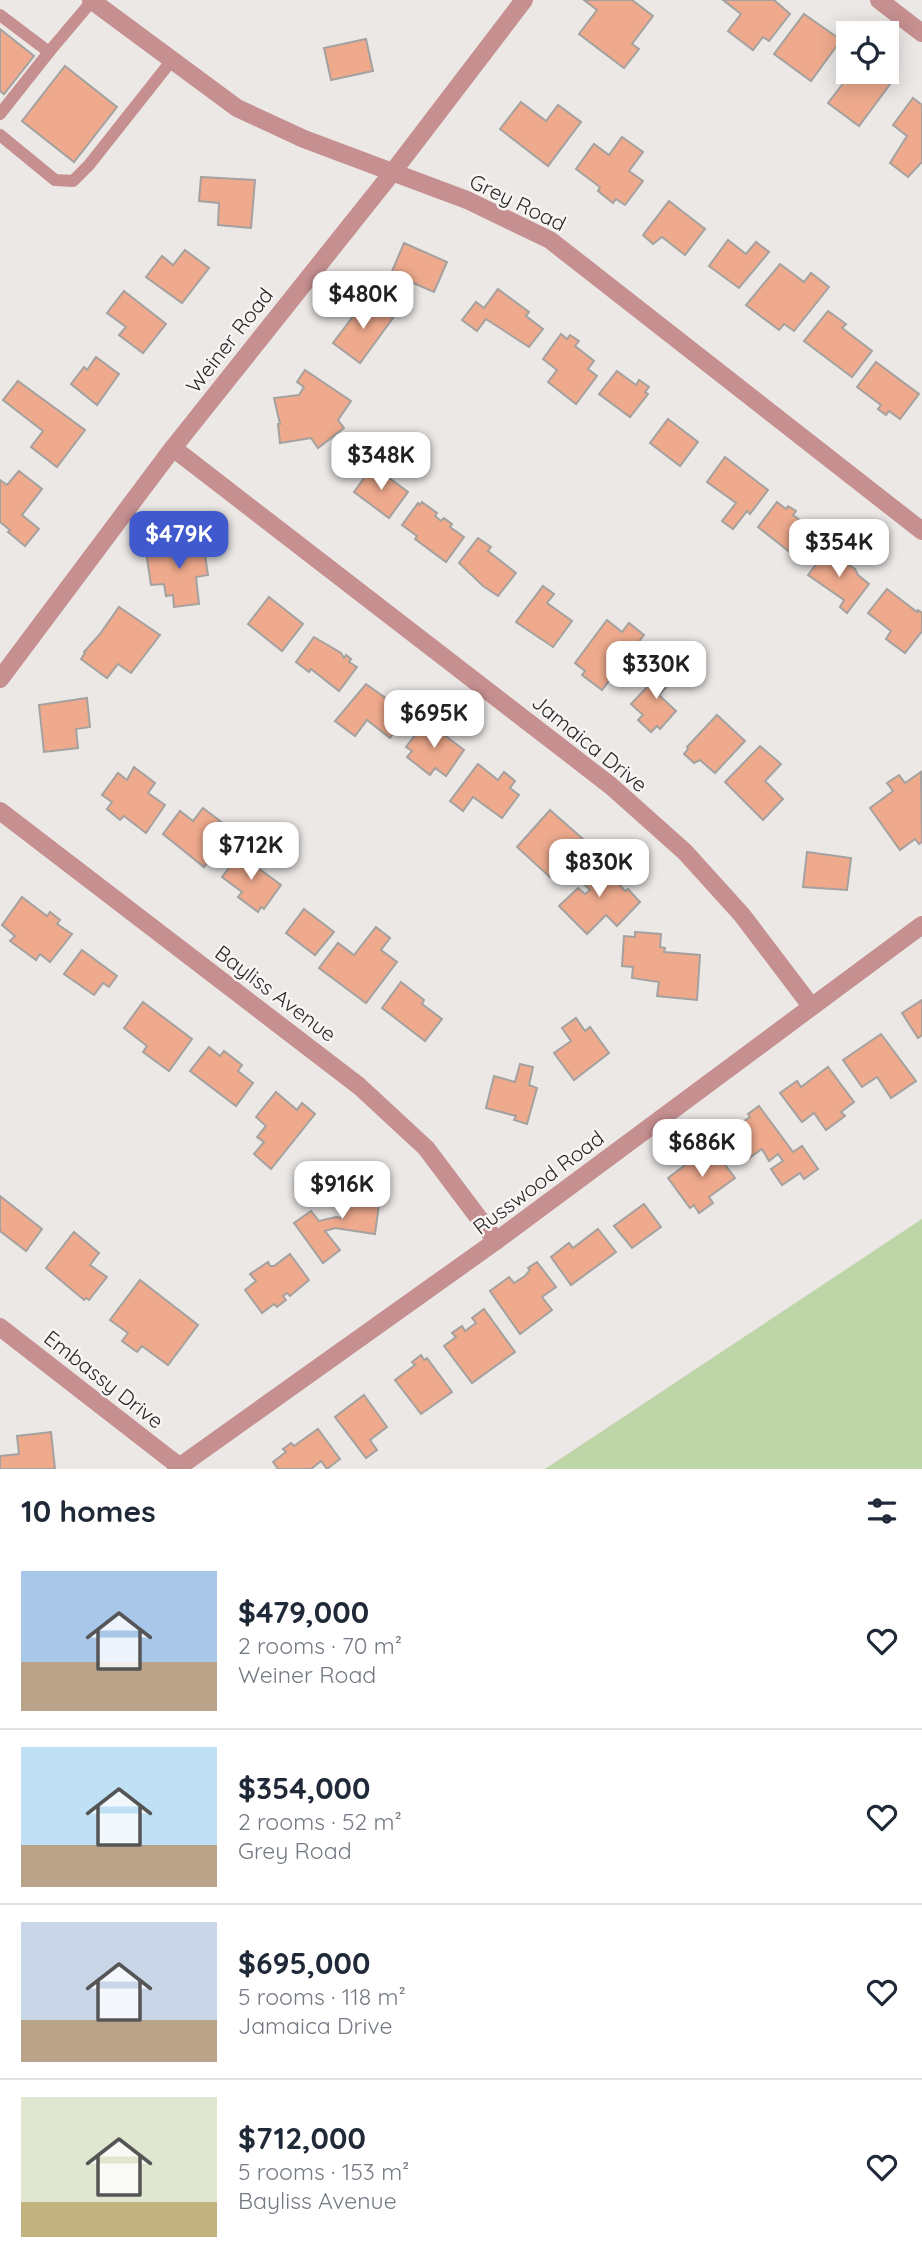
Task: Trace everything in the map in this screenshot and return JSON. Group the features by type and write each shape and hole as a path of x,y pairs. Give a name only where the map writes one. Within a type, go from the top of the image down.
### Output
{"street":[{"name":"Grey Road","path":"92,0 237,108 304,139 467,200 550,240 922,531"},
{"name":"Weiner Road","path":"0,679 173,447 392,173 524,0"},
{"path":"878,0 922,33"},
{"name":"Jamaica Drive","path":"173,447 611,786 685,852 710,879 742,915 811,1006"},
{"name":"Bayliss Avenue","path":"0,811 359,1086 426,1148 496,1241"},
{"name":"Russwood Road","path":"178,1467 496,1241 922,925"},
{"name":"Embassy Drive","path":"0,1327 178,1467"}],"lane":[{"path":"0,114 92,0"},
{"path":"0,15 49,52"},
{"path":"0,135 55,180 73,181 89,165 172,60"}],"green space":[{"path":"922,1219 922,1469 545,1469"}],"building":[{"path":"584,0 632,0 653,16 632,44 639,49 624,68 579,34 597,10"},
{"path":"723,0 774,0 790,14 769,41 763,37 753,50 728,31 741,14"},
{"path":"804,14 836,36 836,47 811,81 774,54"},
{"path":"0,29 34,56 4,94 0,91"},
{"path":"366,39 373,71 331,80 324,48"},
{"path":"65,66 117,107 74,162 22,121"},
{"path":"843,84 890,84 859,126 828,103"},
{"path":"913,98 922,105 922,162 908,177 890,163 907,136 893,125"},
{"path":"521,102 546,121 558,105 581,122 548,166 500,129"},
{"path":"622,137 643,152 629,171 643,181 625,205 616,199 613,203 598,191 600,187 576,169 594,144 609,155"},
{"path":"201,177 255,180 251,228 218,225 219,203 199,201"},
{"path":"669,201 705,229 685,255 662,237 653,244 643,235"},
{"path":"728,240 746,254 756,242 769,252 739,288 709,266"},
{"path":"404,243 447,262 434,292 411,282 402,303 382,295"},
{"path":"185,250 209,268 182,303 146,277 162,256 173,265"},
{"path":"780,264 804,282 811,273 829,287 794,331 784,324 779,330 746,305"},
{"path":"498,289 529,312 526,316 543,329 529,347 486,319 477,331 462,320 476,302 484,308"},
{"path":"124,291 166,324 143,353 119,335 126,327 107,313"},
{"path":"367,298 393,318 360,363 333,343"},
{"path":"828,311 846,324 842,328 872,351 852,377 804,341"},
{"path":"561,334 567,339 570,335 579,341 575,346 594,361 588,369 597,376 576,404 548,382 557,370 543,359"},
{"path":"96,357 119,374 97,405 71,384 84,367 87,370"},
{"path":"876,362 919,394 900,419 889,411 886,415 878,409 881,405 857,387"},
{"path":"305,370 351,401 338,420 344,428 318,448 311,438 280,443 280,424 274,398 299,395 304,387 297,382"},
{"path":"617,371 636,385 639,380 649,387 645,392 648,394 630,417 599,394"},
{"path":"18,381 85,430 57,467 31,447 43,431 3,400"},
{"path":"668,419 698,442 680,466 650,443"},
{"path":"725,457 768,490 750,514 747,511 733,529 722,521 736,503 707,482"},
{"path":"373,466 408,492 389,518 354,492"},
{"path":"19,471 42,489 22,515 39,529 25,546 0,522 0,480 7,485"},
{"path":"422,502 437,513 435,516 441,521 444,518 452,524 450,527 464,537 446,562 415,539 417,536 402,525 418,503 420,505"},
{"path":"777,502 786,509 788,506 796,511 793,515 820,535 800,560 758,527"},
{"path":"478,538 491,547 488,551 516,573 498,596 459,563"},
{"path":"203,542 208,575 196,577 199,604 174,607 173,595 166,596 164,584 151,585 146,552 160,551 159,546"},
{"path":"827,550 855,569 869,584 847,613 840,607 844,600 808,575"},
{"path":"543,586 554,594 547,603 572,621 553,647 516,622"},
{"path":"887,589 922,613 922,631 905,653 886,639 891,631 868,613"},
{"path":"269,597 303,624 282,651 248,624"},
{"path":"119,607 160,635 131,673 118,664 107,678 81,659"},
{"path":"607,620 622,632 629,623 644,635 602,690 582,675 585,671 575,663"},
{"path":"314,637 341,653 344,658 346,655 351,659 349,662 357,667 339,691 311,669 309,672 296,662"},
{"path":"670,663 680,672 659,695 676,711 660,729 657,726 651,732 638,720 643,715 631,704"},
{"path":"366,684 408,714 390,738 367,720 355,736 335,721"},
{"path":"87,698 90,727 76,729 78,748 44,752 39,705"},
{"path":"717,715 745,741 715,773 700,760 694,763 684,754 687,747"},
{"path":"426,721 464,750 446,776 435,768 430,775 407,757 412,751 406,747"},
{"path":"760,746 781,764 765,781 783,799 763,820 725,782"},
{"path":"478,764 498,780 504,772 515,781 510,788 519,795 502,818 473,797 463,811 450,801"},
{"path":"134,767 155,783 148,793 165,805 146,833 124,816 120,820 107,809 112,802 102,795 118,773 127,780"},
{"path":"921,772 922,842 919,844 915,839 900,850 870,808 893,791 887,783 899,775 905,783"},
{"path":"203,808 233,831 204,867 163,834 180,811 193,821"},
{"path":"550,810 583,839 550,877 517,847"},
{"path":"807,852 851,858 847,890 803,887"},
{"path":"240,853 245,857 248,853 257,860 254,865 281,885 264,909 261,907 258,912 238,897 242,892 222,877"},
{"path":"592,859 607,873 609,871 625,891 628,889 640,902 617,926 606,915 587,934 559,906 578,888 585,894 590,890 575,875"},
{"path":"22,897 47,916 50,912 60,920 57,924 72,934 50,962 40,954 36,960 10,941 15,936 2,925"},
{"path":"304,909 334,932 315,955 286,933"},
{"path":"376,927 390,938 381,950 397,962 366,1003 319,968 338,943 354,955"},
{"path":"635,932 661,934 660,947 665,948 664,952 700,955 697,1000 657,996 659,982 632,978 633,967 622,966 624,936 635,937"},
{"path":"82,950 117,976 109,987 103,983 94,995 64,974"},
{"path":"401,982 424,1000 422,1004 442,1019 425,1041 382,1008"},
{"path":"922,1000 922,1035 918,1038 902,1013"},
{"path":"143,1002 192,1039 169,1071 143,1052 147,1046 124,1028"},
{"path":"576,1018 585,1031 590,1027 609,1053 574,1080 554,1053 571,1041 562,1028"},
{"path":"881,1034 916,1081 891,1098 877,1077 862,1087 843,1060"},
{"path":"209,1047 220,1056 224,1051 242,1065 238,1071 253,1083 236,1106 190,1071"},
{"path":"520,1064 533,1067 529,1085 537,1088 527,1124 514,1120 516,1116 486,1108 494,1076 515,1082"},
{"path":"828,1067 854,1102 841,1112 845,1116 826,1130 814,1113 802,1122 780,1093 797,1081 801,1087"},
{"path":"276,1092 297,1110 302,1103 315,1114 271,1169 254,1154 264,1142 257,1137 266,1126 256,1117"},
{"path":"759,1106 793,1152 802,1146 818,1169 804,1179 800,1173 782,1185 771,1169 783,1161 778,1154 769,1161 762,1149 742,1163 723,1135 750,1117 748,1114"},
{"path":"711,1146 735,1178 709,1197 713,1203 699,1213 694,1205 690,1208 668,1178"},
{"path":"348,1185 381,1190 375,1234 335,1228 325,1231 340,1250 323,1263 294,1223 311,1211 319,1221 343,1218"},
{"path":"0,1196 42,1229 26,1251 0,1231"},
{"path":"644,1204 661,1227 632,1248 614,1226"},
{"path":"598,1229 616,1252 571,1285 551,1257 569,1243 573,1248"},
{"path":"74,1232 99,1253 90,1265 107,1277 89,1300 84,1300 46,1268"},
{"path":"290,1254 309,1280 290,1296 287,1293 283,1296 286,1300 277,1307 274,1304 262,1313 245,1290 256,1281 250,1274 268,1262 270,1266 274,1266"},
{"path":"537,1262 556,1287 542,1297 552,1310 520,1334 490,1291 509,1277 514,1283 525,1276 530,1270 528,1268"},
{"path":"140,1280 198,1325 168,1365 142,1346 137,1352 122,1341 128,1333 110,1320"},
{"path":"484,1309 515,1352 472,1383 444,1346 456,1337 452,1333 462,1326 465,1331 476,1323 472,1318"},
{"path":"421,1355 424,1360 427,1358 452,1392 421,1414 395,1380 415,1365 412,1362"},
{"path":"364,1395 387,1427 370,1440 377,1450 366,1458 335,1417"},
{"path":"318,1429 340,1459 327,1469 321,1461 311,1469 278,1469 273,1462 286,1452 283,1449 291,1443 294,1446"},
{"path":"51,1432 55,1469 0,1469 0,1456 19,1454 17,1436"}]}
